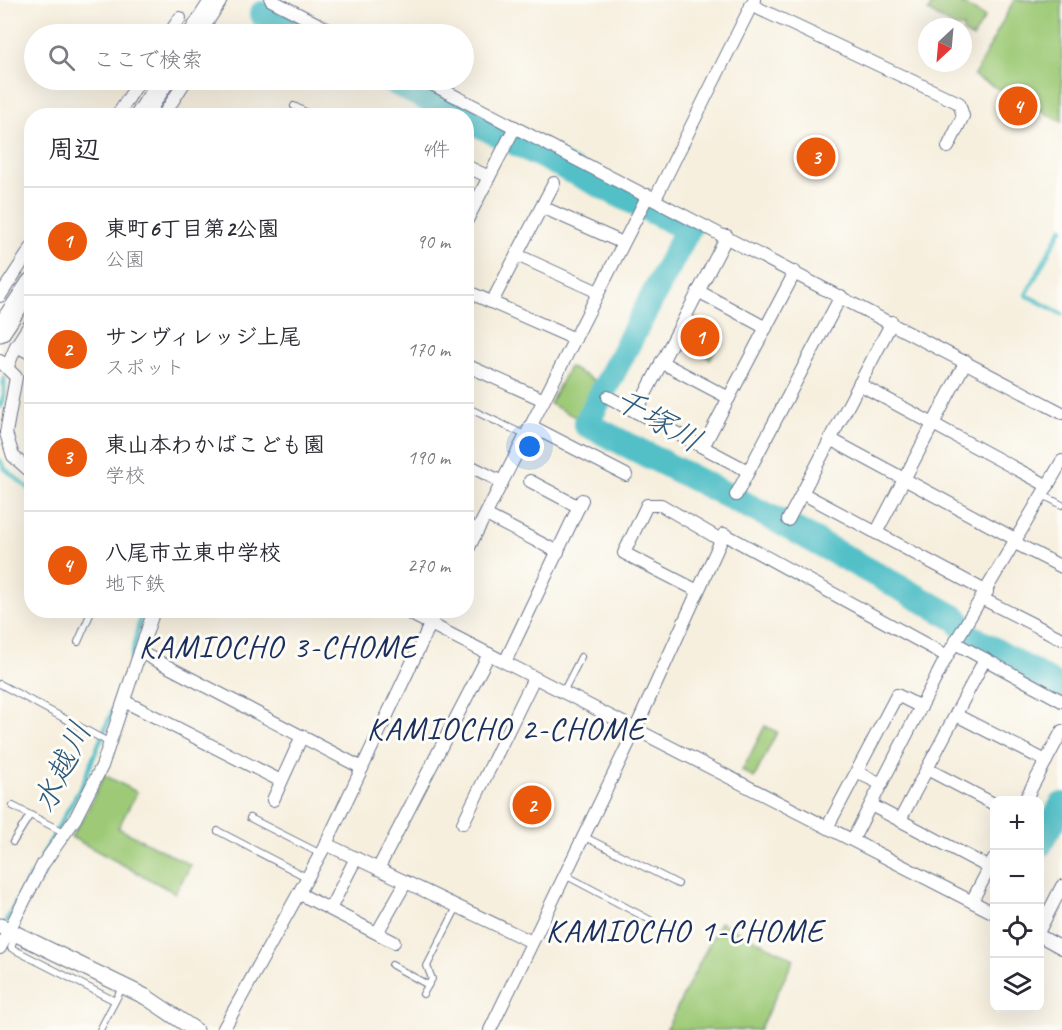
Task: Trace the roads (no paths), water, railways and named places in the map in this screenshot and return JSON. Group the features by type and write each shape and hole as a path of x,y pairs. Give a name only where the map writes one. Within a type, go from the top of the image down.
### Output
{"highway":[{"path":"200,24 216,0"},
{"path":"146,108 158,90"},
{"path":"8,339 24,302"}],"street":[{"path":"271,0 318,24"},
{"path":"474,538 623,243 752,3 959,103 963,116 948,147"},
{"path":"176,24 180,18"},
{"path":"122,108 134,90"},
{"path":"168,108 180,90"},
{"path":"440,90 468,108"},
{"path":"474,112 511,135 647,201 727,236 1062,413"},
{"path":"474,206 511,135"},
{"path":"474,170 489,177"},
{"path":"492,302 554,183"},
{"path":"542,207 623,243"},
{"path":"636,412 727,236"},
{"path":"517,255 598,292"},
{"path":"0,296 24,259"},
{"path":"703,447 795,272"},
{"path":"698,291 766,328"},
{"path":"474,294 574,339"},
{"path":"736,495 841,296"},
{"path":"788,520 892,322"},
{"path":"24,327 8,339 4,364 16,377 6,433 13,456 24,466"},
{"path":"8,339 24,349"},
{"path":"876,533 966,361"},
{"path":"661,363 729,398"},
{"path":"474,369 544,400"},
{"path":"859,384 934,424 1045,490"},
{"path":"608,397 748,471"},
{"path":"528,431 626,474"},
{"path":"830,439 1062,567"},
{"path":"474,468 502,482"},
{"path":"853,839 955,643 1045,490 1060,469"},
{"path":"505,662 581,503 530,481"},
{"path":"802,493 1062,639"},
{"path":"698,591 624,553 647,505 661,505 721,540"},
{"path":"486,515 558,552"},
{"path":"490,1030 635,730 724,534 948,656"},
{"path":"0,948 43,864 102,766 107,741 124,701 151,618"},
{"path":"418,618 990,911"},
{"path":"223,1030 323,849 433,618"},
{"path":"955,643 1062,701"},
{"path":"140,652 362,768"},
{"path":"378,869 489,654"},
{"path":"900,820 985,659"},
{"path":"463,823 534,678"},
{"path":"828,826 897,696 921,707"},
{"path":"124,701 281,781"},
{"path":"956,715 1046,761"},
{"path":"1028,796 1062,732"},
{"path":"273,800 302,736"},
{"path":"927,770 990,802"},
{"path":"856,772 882,784"},
{"path":"871,805 990,863"},
{"path":"323,849 356,858 532,942"},
{"path":"330,909 356,858"},
{"path":"972,901 990,868"},
{"path":"377,933 406,882"},
{"path":"1044,924 1059,899 1062,886"},
{"path":"300,894 394,942"},
{"path":"8,930 146,997 195,1030"},
{"path":"1044,934 1062,948"}],"lane":[{"path":"294,106 298,108"},
{"path":"474,410 528,431"},
{"path":"1045,490 1062,505"},
{"path":"474,525 479,528"},
{"path":"78,642 88,618"},
{"path":"563,692 581,657"},
{"path":"0,684 107,741"},
{"path":"13,806 63,832"},
{"path":"13,842 30,815"},
{"path":"250,818 323,849"},
{"path":"218,831 308,878"},
{"path":"583,836 678,884"},
{"path":"564,875 652,921"},
{"path":"423,994 432,979 427,966 457,907"},
{"path":"8,930 10,948 115,1001"},
{"path":"392,965 428,985"},
{"path":"100,1030 123,986"}],"waterway":[{"name":"千塚川","path":"262,14 282,24"},
{"name":"千塚川","path":"410,90 445,108"},
{"name":"千塚川","path":"474,122 688,229 586,424 782,523 957,619 968,635 1062,689"},
{"path":"1062,228 1026,295 1062,314"},
{"name":"水越川","path":"0,407 4,395 4,378"},
{"name":"水越川","path":"0,460 5,469 24,484"},
{"name":"水越川","path":"131,660 140,618"},
{"name":"水越川","path":"42,856 83,783 126,677"},
{"path":"1044,837 1062,805"},
{"name":"水越川","path":"4,925 30,876"}],"place":[{"name":"八尾市立東中学校","path":"1018,106"},
{"name":"東山本わかばこども園","path":"816,157"},
{"name":"東町6丁目第2公園","path":"700,337"},
{"name":"サンヴィレッジ上尾","path":"532,805"}],"district":[{"name":"KAMIOCHO 3-CHOME","path":"278,646"},
{"name":"KAMIOCHO 2-CHOME","path":"506,728"},
{"name":"KAMIOCHO 1-CHOME","path":"685,930"}]}
